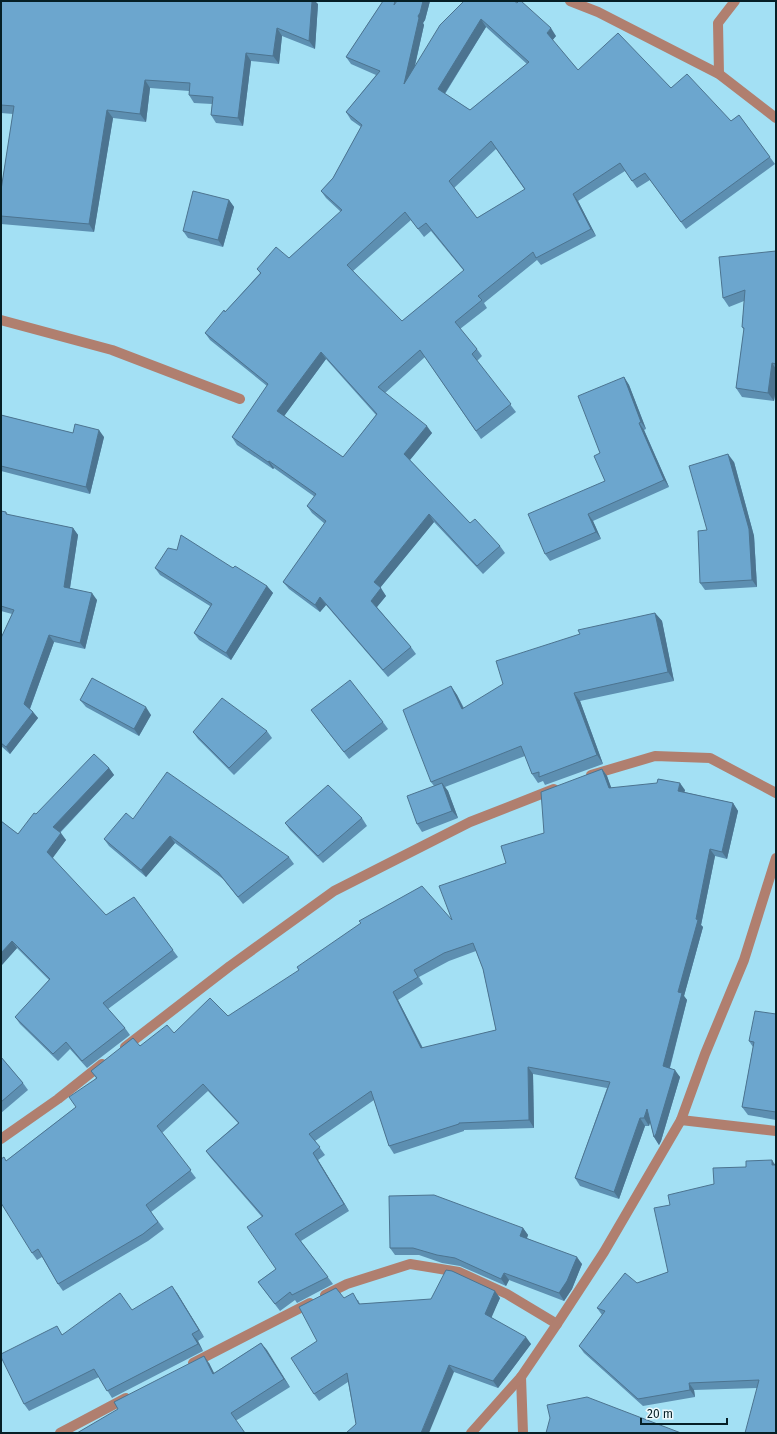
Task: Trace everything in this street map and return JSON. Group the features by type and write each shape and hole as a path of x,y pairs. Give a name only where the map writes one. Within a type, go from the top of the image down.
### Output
{"street":[{"path":"570,1 598,12 718,74 776,118"},
{"path":"718,74 718,23 735,1"},
{"path":"1,320 112,350 240,398"},
{"path":"583,778 597,772 655,756 710,758 776,793"},
{"path":"1,1139 58,1099 230,966 334,891 470,822 562,786"},
{"path":"471,1433 521,1377 557,1324 604,1252 681,1120 705,1054 744,960 776,858"},
{"path":"681,1120 776,1131"},
{"path":"184,1368 347,1284 410,1264 458,1272 507,1294 557,1324"},
{"path":"521,1377 523,1433"},
{"path":"60,1433 134,1394"}],"building":[{"path":"1,1 312,1 309,41 277,28 273,56 246,53 238,118 211,115 213,97 189,95 190,83 145,80 140,114 107,110 89,224 1,216 1,190 14,106 1,105"},
{"path":"383,1 395,1 394,5 397,1 423,1 418,16 419,18 404,84 440,25 464,1 514,1 517,3 521,1 551,28 547,33 578,70 618,33 671,88 687,74 731,121 739,115 770,157 681,222 645,173 632,181 620,163 573,194 591,229 536,258 533,252 478,296 482,300 455,322 477,349 472,354 511,404 476,431 420,350 378,387 427,426 404,454 470,523 475,519 500,546 477,566 429,514 374,582 381,588 371,601 411,647 383,670 320,597 315,605 283,582 326,521 307,506 316,494 232,437 268,384 205,333 224,310 225,312 261,273 257,269 276,247 289,258 342,210 321,191 333,178 362,125 346,112 380,71 346,57","holes":["481,19 529,62 470,110 438,89","491,141 525,189 477,218 449,181","405,212 418,229 426,223 464,270 402,321 347,265","321,352 377,414 343,457 277,411"]},
{"path":"193,191 229,200 218,240 183,231"},
{"path":"776,251 776,364 772,363 768,393 736,388 744,328 742,327 745,290 723,298 719,257"},
{"path":"624,377 641,422 639,423 664,480 588,514 596,532 545,554 528,514 605,481 594,456 600,453 578,396"},
{"path":"1,415 73,433 75,424 99,430 86,487 1,466"},
{"path":"728,454 749,529 752,580 700,583 698,531 707,530 689,466"},
{"path":"1,511 6,512 6,514 73,528 64,587 92,593 80,643 49,635 24,704 33,712 6,747 1,743 1,638 14,610 1,606"},
{"path":"181,535 233,568 235,566 267,586 226,653 194,633 212,604 155,568 168,548 177,550"},
{"path":"655,613 668,672 574,693 597,755 539,777 539,772 532,774 521,746 431,782 403,710 451,686 462,709 503,684 496,661 580,634 578,630"},
{"path":"92,678 146,707 134,729 80,700"},
{"path":"350,680 383,722 344,752 311,710"},
{"path":"222,698 267,731 229,768 193,732"},
{"path":"94,754 109,768 53,827 61,833 47,852 106,915 134,897 173,950 103,1003 125,1028 82,1061 66,1042 53,1054 15,1017 50,979 12,941 1,953 1,821 18,834 34,813 36,814"},
{"path":"602,769 609,788 657,783 658,779 680,783 678,791 733,803 722,852 710,849 696,919 698,920 678,992 682,993 663,1066 675,1070 656,1134 654,1137 647,1109 644,1118 640,1118 614,1192 575,1178 610,1082 528,1067 529,1120 459,1123 389,1146 371,1091 309,1134 320,1147 313,1153 344,1204 295,1234 328,1277 292,1295 290,1292 275,1304 258,1282 276,1269 247,1227 263,1216 206,1151 239,1123 203,1084 157,1126 191,1170 146,1205 158,1222 143,1234 58,1284 38,1249 32,1253 1,1203 1,1159 4,1157 6,1161 76,1107 69,1097 97,1078 91,1071 133,1038 140,1046 167,1025 174,1033 210,998 228,1016 299,970 297,967 361,923 359,921 422,886 452,920 439,886 506,863 501,846 544,833 541,792","holes":["473,943 483,969 496,1030 421,1048 393,992 418,977 414,970 444,953"]},
{"path":"167,772 289,857 238,897 218,872 170,836 141,870 104,839 126,813 133,819"},
{"path":"442,783 452,811 417,824 407,796"},
{"path":"328,785 362,818 318,856 285,823"},
{"path":"755,1011 776,1014 776,1112 742,1107 754,1042 749,1041"},
{"path":"1,1057 23,1083 1,1102"},
{"path":"772,1160 772,1165 776,1165 776,1433 745,1433 759,1380 689,1383 690,1390 638,1399 579,1346 605,1311 597,1308 625,1273 637,1283 668,1272 654,1208 670,1205 668,1195 714,1184 713,1168 746,1167 746,1161"},
{"path":"434,1195 523,1228 520,1236 577,1257 567,1281 559,1293 504,1273 501,1279 455,1258 437,1255 413,1248 390,1248 389,1196"},
{"path":"446,1270 452,1271 495,1291 485,1314 526,1337 493,1381 449,1365 421,1433 346,1433 356,1424 347,1373 314,1394 291,1358 317,1341 299,1307 336,1288 344,1298 353,1293 359,1304 431,1299"},
{"path":"172,1286 199,1330 192,1334 198,1344 107,1391 94,1369 24,1404 1,1357 1,1354 57,1326 62,1335 120,1293 132,1310"},
{"path":"261,1343 284,1379 231,1413 245,1433 77,1433 118,1409 114,1402 204,1356 213,1374"},
{"path":"587,1397 681,1433 546,1433 550,1418 547,1405"}]}
